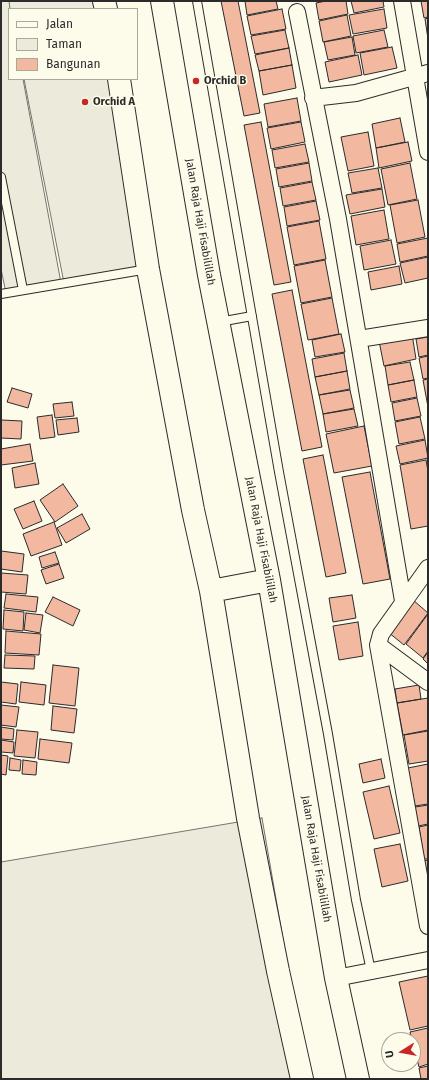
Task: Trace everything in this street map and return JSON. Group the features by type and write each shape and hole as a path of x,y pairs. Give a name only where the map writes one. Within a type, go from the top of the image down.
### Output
{"main road":[{"name":"Jalan Raja Haji Fisabilillah","path":"162,1 218,322 269,580 336,978 358,1079"},
{"path":"119,80 148,268 184,466 211,591 248,818 278,971 302,1079"},
{"path":"211,591 269,580"}],"street":[{"path":"402,1 421,75 428,152"},
{"path":"296,12 338,219 403,601"},
{"path":"313,98 356,93 421,75"},
{"path":"359,339 428,328"},
{"path":"428,568 403,601 382,634 378,645 428,926"},
{"path":"378,645 428,682"},
{"path":"336,978 428,960"}],"lane":[{"path":"197,1 252,316 328,734 356,900 372,971"},
{"path":"1,177 23,290"},
{"path":"1,294 148,268"},
{"path":"218,322 252,316"}],"green space":[{"path":"8,1 115,1 116,8 10,8"},
{"path":"24,80 125,80 148,269 64,283"},
{"path":"262,818 289,974 313,1079 1,1079 1,862"}],"shaded area":[{"path":"1,1 9,1 8,80 23,80 61,283 6,293 1,269"}],"building":[{"path":"221,1 238,1 260,113 244,116"},
{"path":"245,1 276,1 278,9 247,15"},
{"path":"326,1 346,1 348,14 319,20 316,3"},
{"path":"351,1 383,1 384,7 354,13"},
{"path":"421,1 428,1 428,17 424,18"},
{"path":"282,9 286,29 251,35 247,16"},
{"path":"384,9 387,28 353,34 349,15"},
{"path":"347,15 351,36 323,42 319,21"},
{"path":"428,18 428,39 425,19"},
{"path":"285,30 289,48 255,54 251,36"},
{"path":"384,30 388,47 356,53 353,36"},
{"path":"352,37 355,55 328,60 324,42"},
{"path":"392,47 397,68 364,75 360,53"},
{"path":"289,48 292,65 259,71 255,55"},
{"path":"358,55 362,75 329,82 325,62"},
{"path":"292,65 296,88 263,95 259,71"},
{"path":"297,98 301,121 268,127 264,104"},
{"path":"400,118 405,142 376,148 372,124"},
{"path":"261,122 291,282 274,285 244,125"},
{"path":"301,122 305,142 271,149 267,128"},
{"path":"368,132 374,166 348,171 341,137"},
{"path":"408,142 412,161 379,168 376,148"},
{"path":"305,144 309,162 275,168 272,150"},
{"path":"309,163 312,181 279,187 276,169"},
{"path":"410,163 417,199 388,205 381,169"},
{"path":"378,168 382,188 352,193 348,173"},
{"path":"312,182 316,200 283,206 280,188"},
{"path":"382,189 385,207 350,214 346,195"},
{"path":"418,200 425,237 397,243 390,205"},
{"path":"316,201 320,220 287,226 284,207"},
{"path":"384,210 389,239 356,245 351,216"},
{"path":"319,221 326,259 294,265 287,227"},
{"path":"428,238 428,256 400,262 397,244"},
{"path":"391,240 396,264 364,270 360,246"},
{"path":"428,257 428,278 405,283 400,263"},
{"path":"325,260 332,297 301,303 294,266"},
{"path":"399,266 402,284 371,290 368,272"},
{"path":"292,290 322,447 302,451 272,294"},
{"path":"332,298 339,334 308,340 301,304"},
{"path":"341,334 345,352 315,357 312,340"},
{"path":"412,334 416,359 384,366 379,341"},
{"path":"428,337 428,355 419,357 416,339"},
{"path":"344,353 347,371 315,377 312,359"},
{"path":"428,356 428,378 423,379 419,358"},
{"path":"410,362 414,380 388,385 385,366"},
{"path":"347,371 350,389 319,395 315,377"},
{"path":"428,379 428,407 423,380"},
{"path":"414,380 417,397 391,402 388,385"},
{"path":"12,388 32,394 28,408 7,402"},
{"path":"350,390 354,408 323,414 319,395"},
{"path":"417,398 421,416 395,421 392,403"},
{"path":"72,402 74,416 55,418 53,404"},
{"path":"354,409 358,426 326,432 323,414"},
{"path":"52,415 55,437 40,439 37,417"},
{"path":"420,417 425,439 399,444 395,422"},
{"path":"77,418 79,432 58,435 56,420"},
{"path":"1,420 22,421 21,439 1,438"},
{"path":"364,426 372,466 334,473 326,434"},
{"path":"425,440 428,458 400,464 396,446"},
{"path":"30,444 33,461 1,465 1,449"},
{"path":"323,455 346,573 326,577 303,459"},
{"path":"426,460 428,471 428,526 411,529 400,465"},
{"path":"35,463 39,484 15,488 12,468"},
{"path":"370,472 390,579 363,584 342,477"},
{"path":"63,484 78,506 55,522 40,500"},
{"path":"34,501 42,521 23,529 14,509"},
{"path":"82,514 90,529 66,543 57,528"},
{"path":"54,522 62,545 31,556 23,534"},
{"path":"1,551 24,554 22,572 1,569"},
{"path":"55,552 59,563 42,568 39,557"},
{"path":"59,564 64,578 46,584 41,570"},
{"path":"1,573 28,575 26,594 1,592"},
{"path":"6,594 38,597 36,612 4,608"},
{"path":"352,595 356,618 333,622 329,598"},
{"path":"53,597 80,610 73,626 45,612"},
{"path":"413,600 428,613 404,645 388,632"},
{"path":"4,610 24,612 23,631 3,629"},
{"path":"26,613 43,615 40,633 24,630"},
{"path":"428,614 428,651 423,658 406,644"},
{"path":"358,622 363,656 339,660 333,626"},
{"path":"6,631 41,634 39,655 5,653"},
{"path":"428,652 428,664 423,659"},
{"path":"5,655 35,656 34,669 4,668"},
{"path":"53,665 79,668 75,706 49,703"},
{"path":"1,682 18,684 16,704 1,702"},
{"path":"21,682 46,685 44,705 19,702"},
{"path":"419,685 421,699 397,703 395,689"},
{"path":"428,698 428,730 403,735 397,703"},
{"path":"1,705 19,707 16,727 1,725"},
{"path":"53,706 77,709 74,733 51,730"},
{"path":"1,727 14,729 13,740 1,739"},
{"path":"17,730 38,732 35,758 14,756"},
{"path":"428,731 428,761 409,764 404,735"},
{"path":"40,739 72,743 69,763 38,759"},
{"path":"1,740 14,742 13,753 1,752"},
{"path":"1,755 8,756 6,775 1,774"},
{"path":"10,758 21,760 20,771 9,770"},
{"path":"381,759 385,778 363,783 359,764"},
{"path":"23,760 37,762 36,775 22,774"},
{"path":"428,764 428,804 415,806 408,768"},
{"path":"389,786 400,833 374,839 363,792"},
{"path":"428,805 428,824 418,826 415,807"},
{"path":"428,825 428,859 424,859 419,827"},
{"path":"400,844 408,881 382,887 374,849"},
{"path":"428,860 428,881 424,861"},
{"path":"428,976 428,1026 410,1030 399,982"},
{"path":"428,1028 428,1064 421,1066 421,1032 410,1032"},
{"path":"428,1066 428,1079 421,1079 420,1072 421,1072 421,1068"}],"place":[{"name":"Orchid B","path":"196,81"},
{"name":"Orchid A","path":"85,102"}]}
